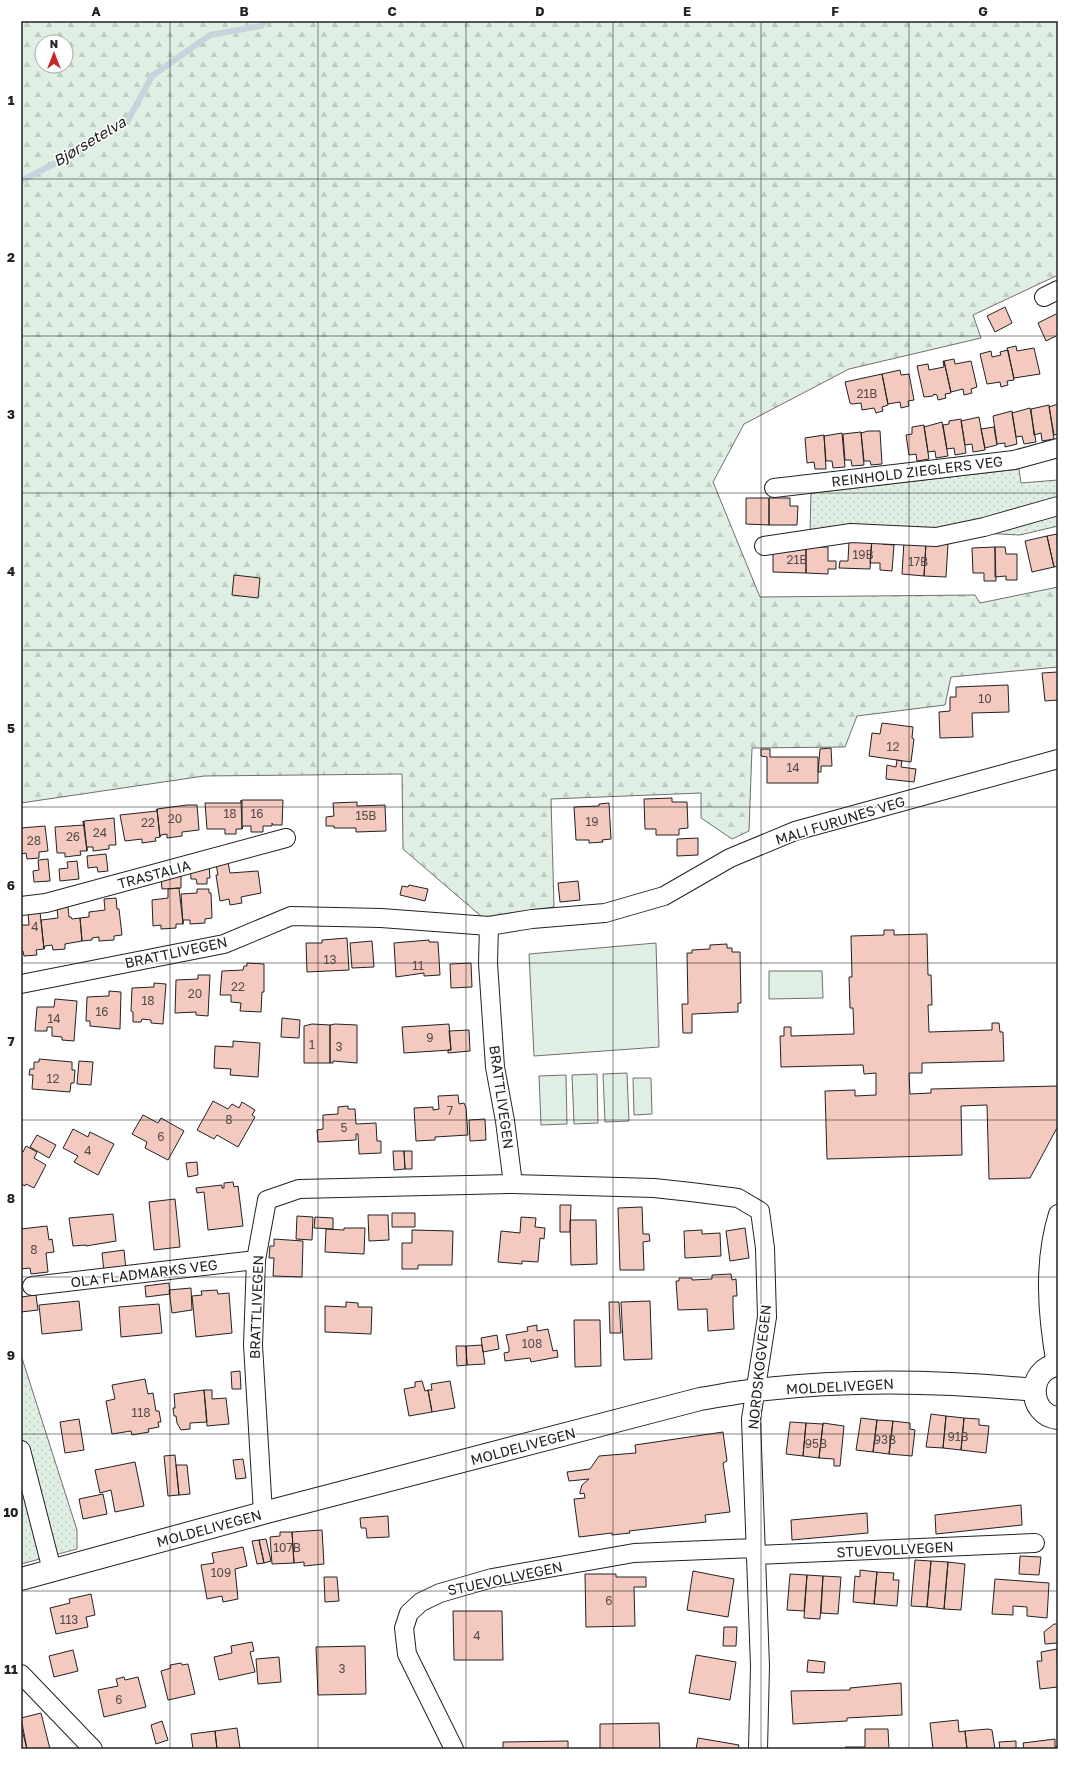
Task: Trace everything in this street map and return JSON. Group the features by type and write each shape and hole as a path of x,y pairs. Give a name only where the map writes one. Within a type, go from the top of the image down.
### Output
{"main road":[{"path":"1057,1365 1047,1368 1041,1374 1034,1390 1036,1402 1043,1412 1053,1418 1058,1418"},
{"name":"MOLDELIVEGEN","path":"21,1578 263,1513 700,1400 757,1390 894,1383 989,1386 1034,1390"}],"street":[{"name":"REINHOLD ZIEGLERS VEG","path":"774,488 1014,460 1058,448"},
{"path":"764,546 851,533 936,537 984,527 1058,506"},
{"name":"MALI FURUNES VEG","path":"489,926 605,913 664,896 730,858 795,831 1058,759"},
{"name":"TRASTALIA","path":"21,906 46,903 286,838"},
{"name":"BRATTLIVEGEN","path":"21,984 224,944 291,916 395,918 489,926 488,963 495,1067 505,1121 513,1184 299,1189 267,1200 256,1260 253,1345 263,1513"},
{"name":"NORDSKOGVEGEN","path":"513,1184 654,1188 738,1198 760,1211 764,1248 767,1317 757,1390 751,1419 754,1467 755,1552 760,1666 758,1749"},
{"path":"1057,1365 1049,1326 1048,1258 1058,1214"},
{"name":"OLA FLADMARKS VEG","path":"32,1286 256,1260"},
{"path":"21,1450 52,1570"},
{"name":"STUEVOLLVEGEN","path":"454,1749 407,1654 404,1628 409,1613 422,1602 440,1593 492,1578 634,1553 755,1552 1035,1542"},
{"path":"21,1674 93,1749"}],"green space":[{"path":"21,21 1058,21 1058,275 973,315 981,338 849,369 744,424 713,482 760,597 975,595 980,603 1058,587 1058,667 951,677 945,705 857,716 845,747 752,748 749,831 732,839 701,818 701,793 551,799 554,907 482,917 403,849 402,774 204,776 21,803"},
{"path":"1019,469 1021,483 1058,480 1058,526 1020,535 852,527 810,532 811,493"},
{"path":"656,943 659,1047 534,1056 529,954"},
{"path":"769,971 822,971 823,998 769,999"},
{"path":"627,1073 629,1121 605,1122 603,1074"},
{"path":"597,1074 598,1123 574,1124 572,1075"},
{"path":"566,1075 567,1124 541,1125 539,1076"},
{"path":"633,1078 651,1078 652,1114 634,1115"},
{"path":"21,1355 77,1530 77,1549 21,1564"}],"building":[{"path":"1005,307 1012,323 995,332 987,316"},
{"path":"1058,313 1058,335 1046,341 1038,323"},
{"path":"1016,346 1017,351 1034,348 1040,374 1014,378 1007,348"},
{"path":"1008,350 1014,380 1007,381 1008,385 1001,387 1000,382 987,384 980,354 991,351 992,357 1001,355 1000,352"},
{"path":"954,359 955,364 971,361 977,387 971,389 972,393 964,395 963,389 951,392 944,361"},
{"path":"943,361 951,393 945,394 946,398 938,400 937,395 934,394 933,396 924,397 917,366 928,364 929,370 944,367"},
{"path":"900,370 901,375 909,374 914,400 908,401 909,406 901,408 900,402 888,404 882,374"},
{"path":"882,374 888,405 882,407 883,411 876,413 874,408 862,410 861,403 850,403 845,382"},
{"path":"1058,404 1058,434 1054,435 1049,407"},
{"path":"1049,405 1054,439 1042,441 1041,433 1034,435 1031,409"},
{"path":"1030,408 1036,442 1024,444 1022,436 1016,437 1012,413"},
{"path":"1012,411 1017,444 1005,447 1005,443 997,444 993,416"},
{"path":"979,417 985,450 973,452 972,444 965,445 961,421"},
{"path":"961,419 966,453 955,455 954,448 947,449 943,425 949,424 949,421"},
{"path":"942,422 948,456 936,458 935,451 928,452 924,427"},
{"path":"924,425 929,459 917,461 916,454 909,455 906,435 912,434 912,427"},
{"path":"994,427 997,445 985,448 981,429"},
{"path":"868,431 880,431 882,464 871,465 870,461 864,461 861,433"},
{"path":"861,432 864,465 852,466 851,460 845,460 843,434"},
{"path":"842,433 845,467 833,468 832,461 826,461 824,436"},
{"path":"824,435 826,469 815,469 814,462 807,463 805,438"},
{"path":"746,498 769,498 769,525 746,524"},
{"path":"769,498 790,498 790,506 798,506 797,525 769,525"},
{"path":"1057,534 1058,566 1054,567 1047,536"},
{"path":"1047,536 1054,567 1032,572 1025,541"},
{"path":"872,538 870,569 839,568 840,561 848,561 849,541"},
{"path":"872,538 883,539 882,544 894,545 892,571 880,570 880,563 870,563"},
{"path":"904,541 926,543 924,576 902,574"},
{"path":"926,543 948,544 946,577 924,576"},
{"path":"806,547 806,573 773,572 773,549"},
{"path":"806,547 828,547 828,561 836,561 836,569 828,569 828,574 806,573"},
{"path":"995,547 1005,547 1006,554 1017,554 1017,580 1006,580 1006,576 995,577"},
{"path":"995,547 996,581 984,581 984,573 973,573 972,548"},
{"path":"234,575 260,578 258,598 232,595"},
{"path":"1058,672 1058,700 1045,701 1042,673"},
{"path":"1008,685 1009,712 972,713 973,737 940,738 939,712 950,711 950,697 956,697 956,687"},
{"path":"882,723 913,727 912,738 914,739 911,762 869,756 872,733 880,734"},
{"path":"831,748 832,766 821,766 821,772 818,772 820,749"},
{"path":"761,749 770,749 770,757 818,757 818,783 767,783 767,757 761,756"},
{"path":"897,760 902,761 901,767 916,769 914,782 886,779 887,765 896,767"},
{"path":"672,798 672,802 687,802 688,828 679,829 679,835 656,835 656,829 645,829 644,799"},
{"path":"241,800 242,829 236,829 236,834 225,834 225,829 207,829 205,803 241,803"},
{"path":"242,800 283,800 282,825 273,825 272,823 272,826 263,826 263,832 251,832 251,826 243,826 242,829"},
{"path":"357,802 357,806 385,805 386,831 356,832 356,828 334,828 334,826 326,826 326,817 334,816 333,803"},
{"path":"609,803 611,839 602,840 603,842 589,843 589,840 576,840 574,807 599,806 599,804"},
{"path":"197,805 199,830 182,832 182,836 167,838 167,834 161,835 160,837 157,809"},
{"path":"157,809 160,837 155,838 156,841 142,843 142,839 125,841 120,815 157,811"},
{"path":"114,818 116,845 109,845 109,849 93,851 93,847 87,847 87,851 84,821"},
{"path":"84,825 87,851 80,851 81,855 65,857 65,853 57,853 55,827"},
{"path":"45,826 48,851 39,852 39,858 27,859 26,853 21,854 21,828"},
{"path":"698,838 698,855 677,856 677,839"},
{"path":"106,854 108,871 98,872 97,867 88,868 87,856"},
{"path":"48,859 50,881 34,882 33,871 39,870 38,860"},
{"path":"77,861 79,879 60,881 59,869 68,868 67,862"},
{"path":"228,862 230,873 258,871 261,893 241,897 242,903 230,905 229,899 220,901 216,864"},
{"path":"209,864 210,878 207,878 207,884 197,884 196,879 191,879 190,865"},
{"path":"181,876 181,888 162,889 161,877"},
{"path":"578,881 580,900 560,902 558,883"},
{"path":"409,885 428,889 425,901 400,895 402,886 408,887"},
{"path":"179,888 183,924 176,924 176,928 161,929 161,925 153,926 152,900 168,898 168,889"},
{"path":"197,889 209,889 209,893 211,893 212,918 205,919 205,923 190,924 190,920 183,920 183,924 181,894 197,893"},
{"path":"116,898 117,909 119,909 122,935 114,936 114,940 99,941 99,937 92,938 92,940 82,941 80,918 89,917 89,912 105,910 104,899"},
{"path":"68,907 69,917 72,919 80,918 82,941 65,944 65,949 53,950 52,945 45,946 44,949 41,920 58,918 57,908"},
{"path":"40,912 44,949 36,950 37,955 24,956 23,951 21,951 21,925 29,925 28,913"},
{"path":"884,930 894,930 894,935 927,934 928,975 931,975 932,1005 928,1005 929,1032 992,1030 992,1023 999,1023 1000,1032 1003,1032 1004,1061 922,1063 922,1073 909,1073 910,1094 931,1093 931,1089 1058,1086 1058,1126 1030,1178 989,1179 987,1105 961,1106 962,1155 827,1159 825,1091 855,1090 855,1096 876,1095 876,1073 864,1074 863,1065 781,1067 780,1036 784,1036 784,1027 791,1027 791,1036 854,1034 853,1008 850,1008 849,977 852,977 851,936 884,935"},
{"path":"347,938 349,970 307,972 306,943 322,943 322,940"},
{"path":"429,940 429,942 438,942 440,975 424,976 424,973 396,977 394,943"},
{"path":"372,941 374,967 352,968 350,943"},
{"path":"727,944 727,948 732,948 732,952 740,952 741,1003 738,1003 738,1012 692,1014 692,1033 683,1033 682,1004 688,1004 687,953 692,953 692,950 710,949 710,945"},
{"path":"247,963 264,964 264,992 262,992 261,1012 240,1011 241,1003 231,1002 231,995 220,995 222,971 243,970 244,966 247,966"},
{"path":"471,963 472,987 451,988 450,964"},
{"path":"198,975 210,975 208,1016 196,1015 196,1012 175,1013 176,980 198,979"},
{"path":"154,983 166,984 163,1024 151,1023 151,1020 142,1019 141,1022 133,1022 133,1012 131,1011 132,988 154,987"},
{"path":"109,991 121,992 120,1029 90,1026 90,1021 86,1021 87,997 109,996"},
{"path":"55,999 77,1001 74,1041 62,1040 62,1037 52,1036 52,1027 47,1027 47,1031 35,1031 37,1007 54,1007"},
{"path":"282,1018 300,1020 299,1038 281,1037"},
{"path":"312,1024 330,1025 330,1063 304,1063 304,1026"},
{"path":"449,1024 451,1050 404,1053 402,1027"},
{"path":"330,1025 357,1025 357,1063 333,1061 333,1063 330,1063"},
{"path":"469,1030 470,1051 448,1053 448,1050 451,1050 449,1031"},
{"path":"233,1041 260,1043 258,1077 230,1075 231,1069 214,1068 215,1046 233,1047"},
{"path":"39,1059 72,1062 72,1070 75,1070 74,1083 71,1083 70,1092 32,1089 33,1075 29,1075 30,1069 34,1069 34,1062 39,1062"},
{"path":"79,1061 93,1062 91,1085 77,1084"},
{"path":"458,1095 459,1104 464,1103 466,1108 468,1135 435,1137 435,1140 416,1141 414,1108 433,1107 433,1110 439,1109 438,1096"},
{"path":"213,1101 228,1109 232,1104 239,1108 242,1102 255,1110 252,1115 255,1117 238,1147 217,1135 214,1139 197,1130"},
{"path":"348,1106 348,1109 355,1109 356,1124 376,1123 377,1141 381,1141 381,1153 359,1154 358,1134 356,1134 356,1140 318,1142 317,1130 323,1129 323,1115 338,1114 338,1107"},
{"path":"143,1115 158,1123 161,1118 184,1131 168,1160 145,1148 147,1142 132,1134"},
{"path":"485,1119 486,1140 470,1141 469,1120"},
{"path":"73,1129 88,1137 90,1132 114,1144 98,1175 74,1162 78,1156 63,1148"},
{"path":"37,1135 56,1145 49,1158 30,1147"},
{"path":"26,1146 37,1152 34,1158 46,1165 34,1188 26,1184 25,1186 21,1184 21,1151 23,1152"},
{"path":"393,1151 404,1151 405,1169 394,1170"},
{"path":"404,1151 412,1151 412,1169 405,1169"},
{"path":"197,1162 198,1175 188,1177 186,1163"},
{"path":"233,1182 234,1187 238,1186 243,1226 208,1230 204,1192 197,1193 196,1188 222,1185 222,1188 224,1188 224,1183"},
{"path":"175,1199 180,1247 154,1250 149,1202"},
{"path":"560,1205 571,1205 570,1232 560,1232"},
{"path":"642,1207 643,1234 649,1234 650,1241 643,1242 644,1270 620,1270 618,1208"},
{"path":"392,1213 415,1213 415,1227 392,1227"},
{"path":"113,1214 116,1241 86,1246 73,1246 69,1218"},
{"path":"368,1215 388,1215 389,1240 369,1241"},
{"path":"297,1216 313,1217 312,1240 296,1239"},
{"path":"315,1217 333,1218 333,1229 314,1228"},
{"path":"521,1217 536,1218 535,1227 545,1228 544,1239 540,1238 538,1262 522,1261 522,1264 498,1262 501,1231 520,1233"},
{"path":"570,1220 596,1220 597,1264 571,1265"},
{"path":"47,1226 49,1240 52,1239 54,1252 46,1253 48,1272 31,1274 30,1268 21,1269 21,1229"},
{"path":"344,1228 365,1228 364,1254 325,1252 326,1229 344,1230"},
{"path":"745,1228 749,1258 730,1261 726,1231"},
{"path":"412,1230 453,1231 452,1265 418,1265 418,1269 402,1269 402,1243 412,1243"},
{"path":"702,1230 702,1234 720,1233 721,1256 685,1258 684,1231"},
{"path":"274,1239 303,1241 302,1277 273,1276 274,1258 269,1258 270,1246 274,1246"},
{"path":"124,1250 126,1270 104,1272 102,1253"},
{"path":"731,1274 732,1280 736,1279 737,1296 733,1296 734,1329 708,1331 707,1309 678,1310 676,1281 679,1281 679,1278 692,1278 692,1280 712,1279 712,1275"},
{"path":"169,1283 170,1294 146,1297 145,1286"},
{"path":"191,1288 192,1310 172,1313 169,1290"},
{"path":"217,1290 218,1294 229,1293 232,1333 196,1337 192,1296 202,1295 201,1291"},
{"path":"36,1295 38,1310 21,1312 21,1297"},
{"path":"79,1301 82,1330 42,1334 39,1305"},
{"path":"650,1301 652,1359 624,1360 621,1302"},
{"path":"346,1302 358,1303 358,1307 372,1307 371,1334 325,1332 325,1306 346,1307"},
{"path":"609,1302 619,1302 621,1333 610,1333"},
{"path":"159,1304 162,1333 121,1337 119,1307"},
{"path":"574,1320 600,1320 601,1366 575,1367"},
{"path":"537,1325 537,1331 548,1329 553,1351 557,1350 558,1357 531,1362 530,1358 505,1361 504,1353 509,1352 506,1335 528,1331 527,1327"},
{"path":"497,1335 499,1349 483,1352 481,1338"},
{"path":"482,1345 485,1364 467,1365 466,1346"},
{"path":"456,1346 466,1346 467,1365 457,1366"},
{"path":"240,1371 241,1389 232,1389 231,1372"},
{"path":"145,1379 148,1394 153,1393 156,1411 159,1411 161,1422 158,1422 159,1427 148,1429 149,1432 132,1435 131,1431 112,1434 106,1401 115,1399 112,1385"},
{"path":"422,1381 425,1391 428,1390 432,1412 409,1416 404,1389 415,1387 415,1382"},
{"path":"450,1381 455,1408 432,1412 428,1390 432,1390 431,1384"},
{"path":"204,1390 207,1422 190,1423 190,1429 181,1430 177,1423 176,1416 174,1416 174,1394"},
{"path":"204,1390 212,1390 212,1399 226,1398 229,1424 207,1426"},
{"path":"931,1414 946,1416 943,1448 926,1447"},
{"path":"946,1416 964,1418 961,1450 943,1448"},
{"path":"861,1418 877,1420 873,1452 856,1450"},
{"path":"964,1418 979,1419 979,1425 989,1426 986,1453 961,1450"},
{"path":"79,1419 84,1450 65,1453 60,1422"},
{"path":"877,1420 893,1421 889,1454 873,1452"},
{"path":"893,1421 910,1423 910,1429 915,1430 912,1456 889,1454"},
{"path":"790,1422 806,1423 803,1456 786,1454"},
{"path":"806,1423 823,1424 819,1458 803,1456"},
{"path":"823,1423 844,1426 840,1466 834,1466 834,1459 819,1458"},
{"path":"723,1432 727,1461 723,1463 730,1512 705,1515 706,1522 629,1531 630,1533 612,1535 612,1533 579,1537 574,1499 585,1498 584,1493 580,1494 580,1492 582,1485 589,1479 569,1481 567,1472 590,1469 599,1456 636,1453 635,1445"},
{"path":"175,1455 179,1495 168,1496 164,1456"},
{"path":"243,1459 246,1478 236,1479 233,1460"},
{"path":"135,1462 144,1506 115,1512 111,1490 100,1493 95,1470"},
{"path":"176,1465 187,1465 190,1494 179,1495"},
{"path":"103,1494 107,1514 83,1519 79,1499"},
{"path":"1021,1505 1022,1525 936,1534 935,1515"},
{"path":"867,1513 868,1533 792,1540 791,1520"},
{"path":"388,1516 389,1537 367,1538 366,1528 361,1528 360,1518"},
{"path":"322,1530 324,1564 304,1566 304,1562 294,1563 292,1532"},
{"path":"280,1532 292,1532 294,1563 272,1564 270,1537 280,1536"},
{"path":"266,1539 271,1561 264,1563 259,1540"},
{"path":"259,1540 264,1563 257,1564 252,1541"},
{"path":"243,1547 247,1566 235,1569 238,1599 223,1602 222,1596 207,1599 201,1565 214,1563 212,1553"},
{"path":"1020,1556 1041,1557 1039,1575 1019,1574"},
{"path":"915,1560 931,1561 927,1607 911,1606"},
{"path":"931,1561 948,1562 944,1609 927,1607"},
{"path":"948,1562 965,1564 961,1610 944,1609"},
{"path":"860,1570 877,1572 874,1604 853,1602 855,1576 860,1577"},
{"path":"693,1571 734,1579 728,1617 687,1610"},
{"path":"877,1572 894,1573 893,1580 899,1580 897,1606 874,1604"},
{"path":"585,1574 616,1574 616,1577 646,1577 646,1587 634,1587 635,1626 586,1627"},
{"path":"790,1574 807,1575 804,1611 787,1610"},
{"path":"807,1575 823,1576 820,1619 804,1618"},
{"path":"823,1576 841,1577 838,1614 821,1613"},
{"path":"324,1577 337,1577 339,1601 325,1602"},
{"path":"995,1579 1049,1583 1047,1618 1027,1616 1027,1607 1013,1606 1013,1615 992,1614"},
{"path":"91,1594 95,1615 86,1617 88,1627 56,1634 50,1608 70,1603 69,1599"},
{"path":"453,1611 502,1611 503,1660 454,1660"},
{"path":"1054,1624 1058,1624 1058,1643 1045,1644 1044,1632"},
{"path":"724,1627 737,1627 736,1646 723,1646"},
{"path":"252,1642 254,1651 250,1652 255,1672 219,1680 214,1657 232,1653 231,1646"},
{"path":"365,1646 366,1694 318,1695 316,1647"},
{"path":"1057,1649 1058,1687 1040,1689 1037,1661 1042,1661 1041,1652"},
{"path":"73,1650 78,1671 54,1677 49,1656"},
{"path":"696,1655 736,1662 730,1700 689,1693"},
{"path":"279,1657 281,1682 258,1684 256,1659"},
{"path":"808,1660 825,1662 824,1673 807,1672"},
{"path":"181,1663 182,1665 188,1664 195,1694 168,1700 161,1671 171,1668 170,1665"},
{"path":"124,1677 125,1680 138,1677 146,1707 104,1717 98,1690 118,1686 116,1679"},
{"path":"901,1683 902,1715 847,1718 847,1721 793,1724 791,1691 850,1690 850,1688"},
{"path":"41,1713 50,1749 27,1749 21,1718"},
{"path":"958,1720 959,1732 965,1731 967,1749 933,1749 930,1723"},
{"path":"162,1721 168,1740 156,1744 151,1725"},
{"path":"659,1723 660,1749 600,1749 600,1724"},
{"path":"21,1726 27,1749 21,1749"},
{"path":"237,1728 240,1748 217,1749 215,1731"},
{"path":"865,1729 888,1729 889,1749 845,1749 845,1747 865,1747"},
{"path":"992,1730 995,1749 967,1749 965,1731"},
{"path":"215,1731 217,1749 193,1749 191,1734"},
{"path":"698,1738 739,1745 738,1749 696,1749"},
{"path":"1055,1739 1055,1747 1058,1746 1058,1749 1024,1749 1023,1743"},
{"path":"568,1741 568,1749 503,1749 503,1742"},
{"path":"1016,1741 1016,1749 1000,1749 999,1742"}],"waterway":[{"name":"Bjørsetelva","path":"21,181 77,152 127,122 152,76 210,35 261,26 265,21"}]}
